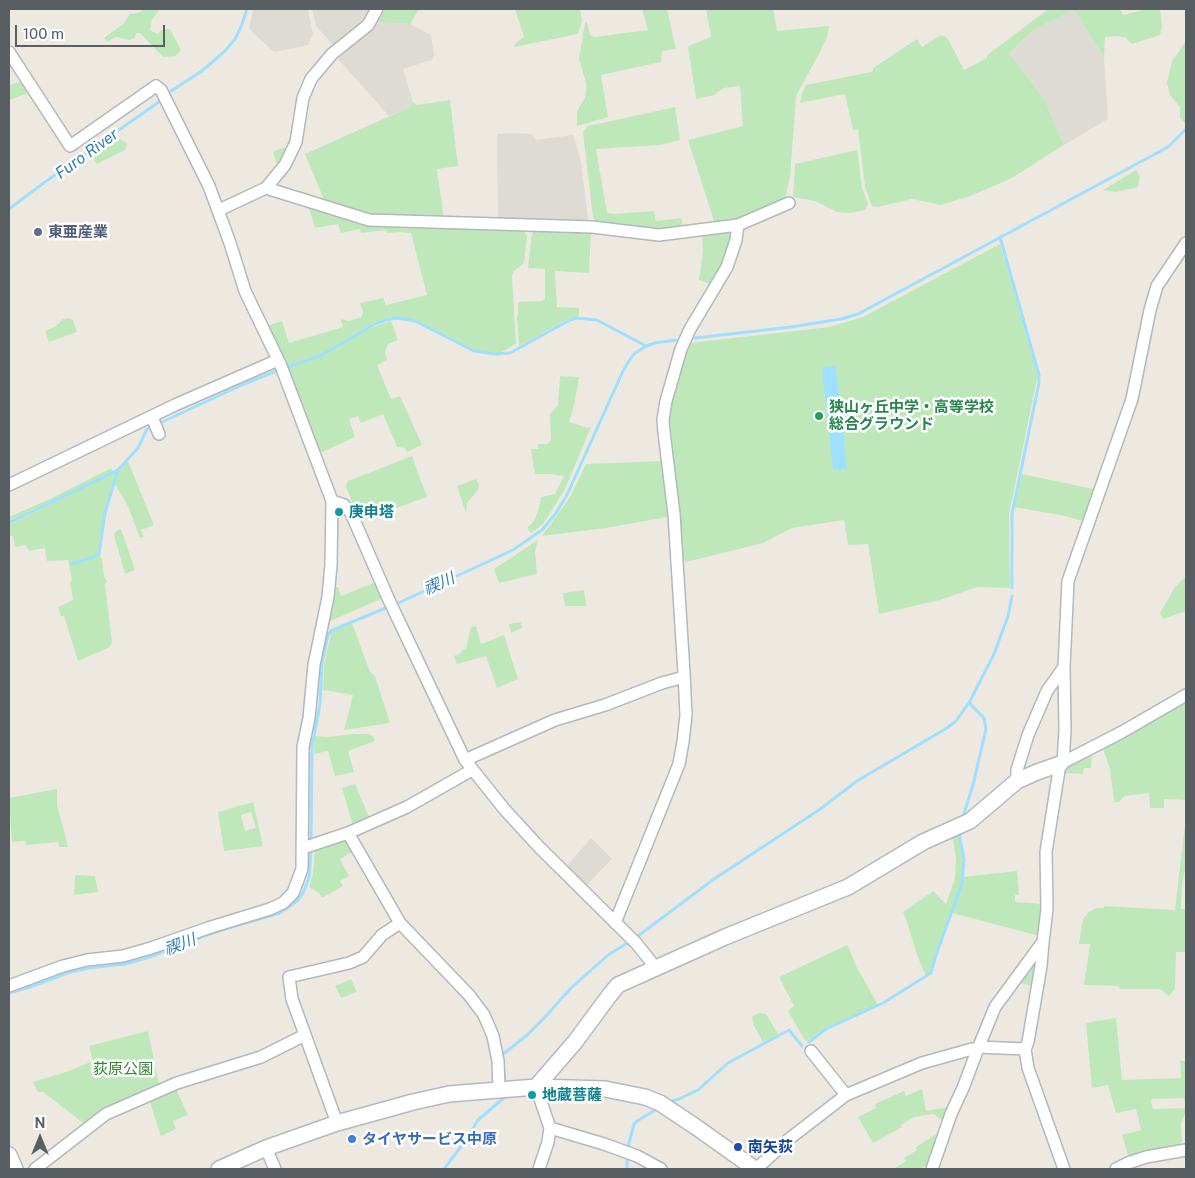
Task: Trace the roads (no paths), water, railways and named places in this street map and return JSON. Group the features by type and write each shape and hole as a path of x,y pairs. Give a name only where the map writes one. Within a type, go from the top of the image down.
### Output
{"street":[{"path":"219,210 266,188 285,165 296,142 303,98 311,79 332,54 368,24 377,9"},
{"path":"9,52 70,146 156,86 167,101 182,136 209,186 219,210 245,292 280,363 332,501 328,597 314,665 309,718 303,747 302,869 293,893 283,903 270,909 151,948 122,956 87,960 64,966 9,986"},
{"path":"266,188 381,222 592,227 658,235 738,225 789,203"},
{"path":"615,923 679,764 686,715 674,514 664,432 664,410 681,349 690,329 727,268 736,240 738,225"},
{"path":"1064,1169 1028,1068 1024,1049 1028,1042 1042,966 1042,942 1048,895 1046,852 1065,730 1064,668 1068,581 1132,399 1150,310 1157,286 1186,243"},
{"path":"9,485 280,363"},
{"path":"153,419 159,434"},
{"path":"332,501 344,505 351,513 391,604 465,760 540,848 636,943 656,968"},
{"path":"1017,781 1017,770 1028,734 1047,691 1064,668"},
{"path":"465,760 556,720 684,677"},
{"path":"536,1087 575,1042 608,996 618,986 739,931 848,887 923,842 970,821 1017,781 1061,764 1186,695"},
{"path":"303,848 348,833 407,807 472,770"},
{"path":"348,833 400,923 469,996 484,1015 493,1036 504,1089"},
{"path":"337,1122 292,999 289,976 348,963 364,957 382,935 400,923"},
{"path":"932,1169 951,1114 995,1007 1042,942"},
{"path":"35,1169 106,1114 177,1083 261,1057 306,1035"},
{"path":"219,1169 266,1148 337,1122 449,1094 536,1087 605,1089 645,1097 660,1103 755,1169 846,1095 922,1064 972,1049 1024,1049"},
{"path":"811,1051 846,1095"},
{"path":"536,1087 550,1128 548,1142 539,1169"},
{"path":"550,1128 637,1156 661,1169"},
{"path":"266,1148 275,1169"},
{"path":"1116,1169 1146,1157 1186,1150"},
{"path":"9,1155 15,1169"}],"water":[{"path":"836,366 847,469 833,470 822,368"}],"waterway":[{"name":"Furo River","path":"171,91 202,71 225,51 235,39 247,9"},
{"name":"Furo River","path":"9,209 163,99"},
{"path":"695,338 791,327 841,319 858,314 1168,147 1186,129"},
{"path":"1000,237 1039,375 1039,383 1012,514 1012,588"},
{"path":"285,368 320,356 375,324 397,318 415,321 474,351 495,354 510,353 576,318 597,320 646,346"},
{"name":"禊川","path":"394,605 513,550 542,530 556,513 567,495 629,361 634,354 646,346 676,340"},
{"path":"9,523 118,470 138,448 147,429 244,384 279,370"},
{"path":"71,564 99,554 105,513 118,470"},
{"path":"638,936 714,879 819,810 857,781 956,721 970,701 994,654 1008,616 1012,596"},
{"name":"禊川","path":"311,841 312,747 320,704 322,663 328,635 335,629 388,607"},
{"path":"963,817 973,785 986,729 984,718 970,702"},
{"path":"809,1042 826,1029 883,1003 931,973 962,884 964,859 959,833"},
{"name":"禊川","path":"9,993 70,972 125,964 147,958 218,931 280,913 297,901 303,893 309,878 311,851"},
{"path":"503,1057 502,1055 526,1036 570,989 608,955 629,942"},
{"path":"672,1101 698,1090 728,1063 789,1030 802,1046"},
{"path":"503,1063 505,1084"},
{"path":"444,1169 466,1140 478,1120 505,1097 505,1093"},
{"path":"628,1147 634,1124 657,1109"},
{"path":"627,1157 627,1169"}],"place":[{"name":"東亜産業","path":"38,232"},
{"name":"狭山ヶ丘中学・高等学校 総合グラウンド","path":"819,416"},
{"name":"庚申塔","path":"339,512"},
{"name":"地蔵菩薩","path":"532,1095"},
{"name":"タイヤサービス中原","path":"352,1139"},
{"name":"南矢荻","path":"738,1147"}],"park label":[{"name":"荻原公園","path":"123,1069"}]}
